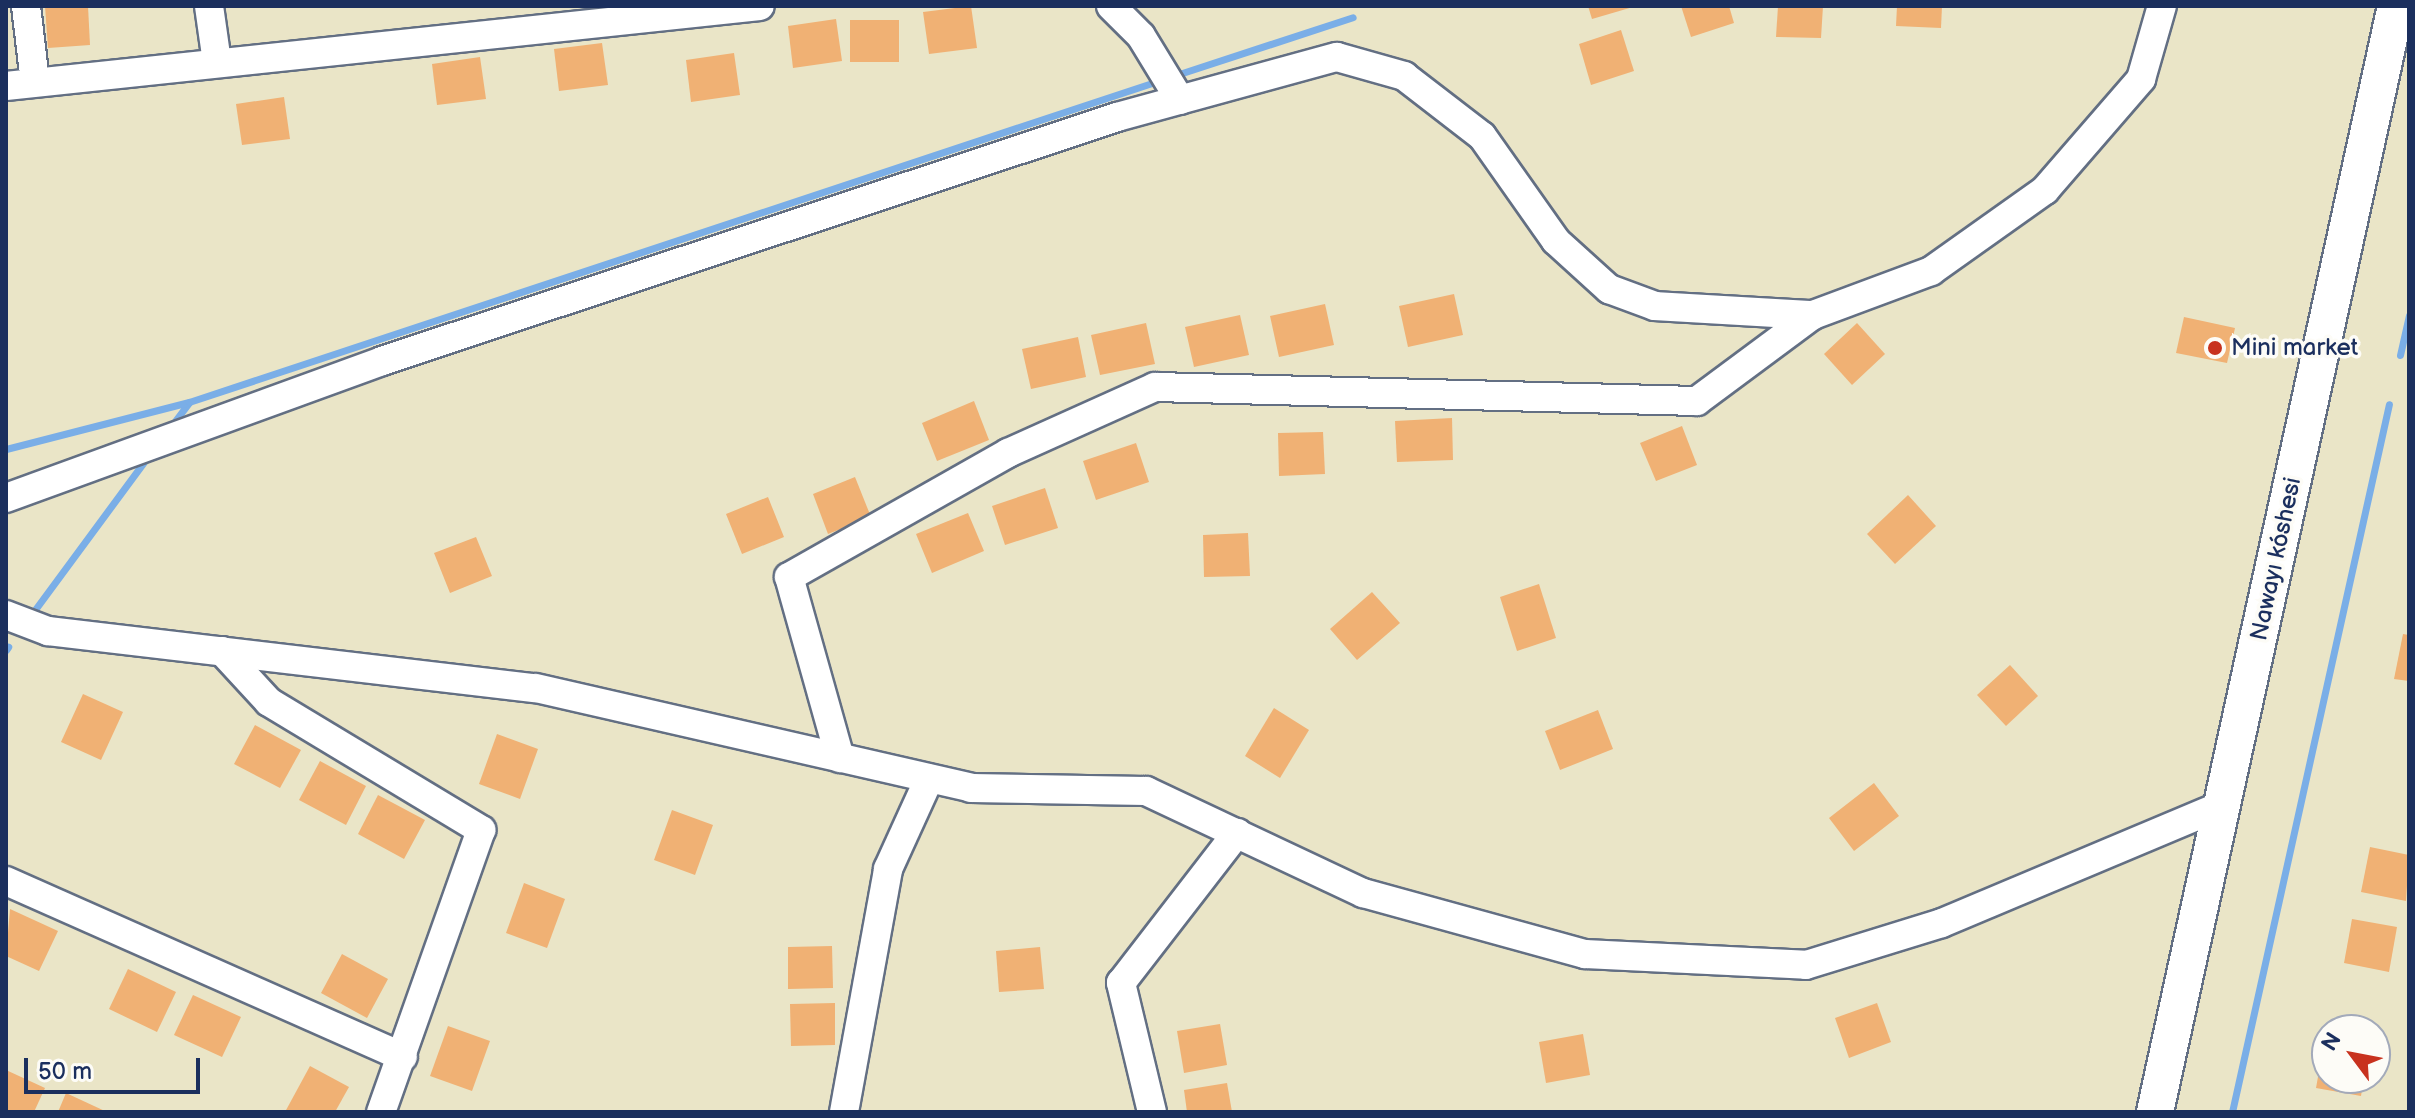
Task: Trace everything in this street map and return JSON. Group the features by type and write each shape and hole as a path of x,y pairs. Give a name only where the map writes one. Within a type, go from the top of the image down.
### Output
{"main road":[{"name":"Nawayı kóshesi","path":"2155,1112 2396,6"}],"street":[{"path":"26,6 35,81"},
{"path":"209,6 217,62"},
{"path":"6,86 760,6"},
{"path":"1111,6 1141,36 1180,100"},
{"path":"840,758 789,577 1008,453 1155,387 1697,401 1813,315 1931,271 2045,190 2141,79 2162,6"},
{"path":"6,498 382,361 1180,100 1337,57 1404,76 1482,136 1556,241 1609,289 1655,306 1813,315"},
{"path":"6,615 48,631 536,688 971,788 1146,791 1363,893 1585,954 1806,965 1942,923 2223,805"},
{"path":"222,651 269,702 481,830 381,1112"},
{"path":"844,1112 888,869 929,779"},
{"path":"1152,1112 1121,983 1237,833"},
{"path":"6,881 403,1057"}],"building":[{"path":"45,6 88,6 90,45 48,48"},
{"path":"971,6 977,48 929,54 923,12"},
{"path":"1588,6 1632,6 1633,7 1592,19"},
{"path":"1681,6 1729,6 1734,23 1691,37"},
{"path":"1778,6 1823,6 1821,38 1776,37"},
{"path":"1897,6 1942,6 1941,28 1896,26"},
{"path":"836,19 842,61 793,68 788,26"},
{"path":"850,20 899,20 899,62 850,62"},
{"path":"1621,30 1634,71 1591,85 1579,44"},
{"path":"602,43 608,85 559,91 554,49"},
{"path":"734,53 740,95 691,102 686,60"},
{"path":"480,57 486,99 437,105 432,64"},
{"path":"284,97 290,139 242,145 236,104"},
{"path":"1454,294 1463,335 1408,347 1399,306"},
{"path":"1325,304 1334,345 1279,357 1270,316"},
{"path":"1240,315 1249,355 1194,367 1185,327"},
{"path":"2184,317 2235,328 2227,363 2176,353"},
{"path":"1146,323 1155,364 1100,375 1091,335"},
{"path":"1857,323 1885,354 1852,385 1824,354"},
{"path":"1078,337 1086,377 1031,389 1022,349"},
{"path":"974,401 989,440 937,461 922,423"},
{"path":"1452,418 1453,460 1397,462 1395,421"},
{"path":"1682,426 1697,465 1656,481 1640,443"},
{"path":"1323,432 1325,474 1279,476 1278,433"},
{"path":"1136,443 1149,482 1096,500 1083,461"},
{"path":"855,477 871,517 828,534 813,494"},
{"path":"1045,488 1058,528 1005,545 992,506"},
{"path":"1908,495 1936,526 1895,564 1867,534"},
{"path":"768,497 784,537 742,554 726,514"},
{"path":"968,513 984,551 932,573 916,534"},
{"path":"1248,533 1250,576 1204,577 1203,535"},
{"path":"476,537 492,576 450,593 434,553"},
{"path":"1539,584 1556,638 1517,651 1500,597"},
{"path":"1372,592 1400,623 1357,660 1330,629"},
{"path":"2403,634 2409,635 2409,681 2394,679"},
{"path":"2010,665 2038,696 2006,726 1977,695"},
{"path":"83,694 123,712 101,760 61,742"},
{"path":"1274,708 1309,730 1280,778 1245,756"},
{"path":"1598,710 1613,749 1560,770 1545,731"},
{"path":"255,725 301,750 280,788 234,764"},
{"path":"497,734 538,749 520,799 479,784"},
{"path":"320,761 366,786 346,825 299,800"},
{"path":"1874,783 1899,816 1854,851 1829,818"},
{"path":"378,795 425,820 404,859 358,834"},
{"path":"672,810 713,825 695,875 654,860"},
{"path":"2370,847 2409,855 2406,901 2361,892"},
{"path":"524,883 565,899 547,948 506,933"},
{"path":"10,909 58,931 39,971 6,956"},
{"path":"2352,919 2397,927 2389,972 2344,963"},
{"path":"832,946 833,988 788,989 788,947"},
{"path":"1040,947 1044,989 999,992 996,951"},
{"path":"342,954 388,979 367,1018 321,993"},
{"path":"128,969 176,992 157,1032 109,1009"},
{"path":"193,995 241,1017 222,1057 174,1035"},
{"path":"835,1003 835,1045 791,1046 790,1004"},
{"path":"1877,1003 1891,1042 1849,1058 1835,1018"},
{"path":"1220,1024 1227,1065 1184,1073 1177,1031"},
{"path":"448,1026 490,1041 472,1091 430,1076"},
{"path":"1583,1034 1590,1075 1546,1083 1539,1042"},
{"path":"310,1066 349,1087 335,1112 285,1112"},
{"path":"6,1070 45,1088 34,1112 6,1112"},
{"path":"1227,1083 1232,1112 1187,1112 1184,1090"},
{"path":"66,1093 107,1112 58,1112"}],"waterway":[{"path":"1173,76 1353,17"},
{"path":"6,449 189,402 1161,80"},
{"path":"2400,355 2409,315"},
{"path":"169,429 189,402"},
{"path":"2232,1112 2389,404"},
{"path":"34,611 149,455"}],"place":[{"name":"Mini market","path":"2215,348"}]}
